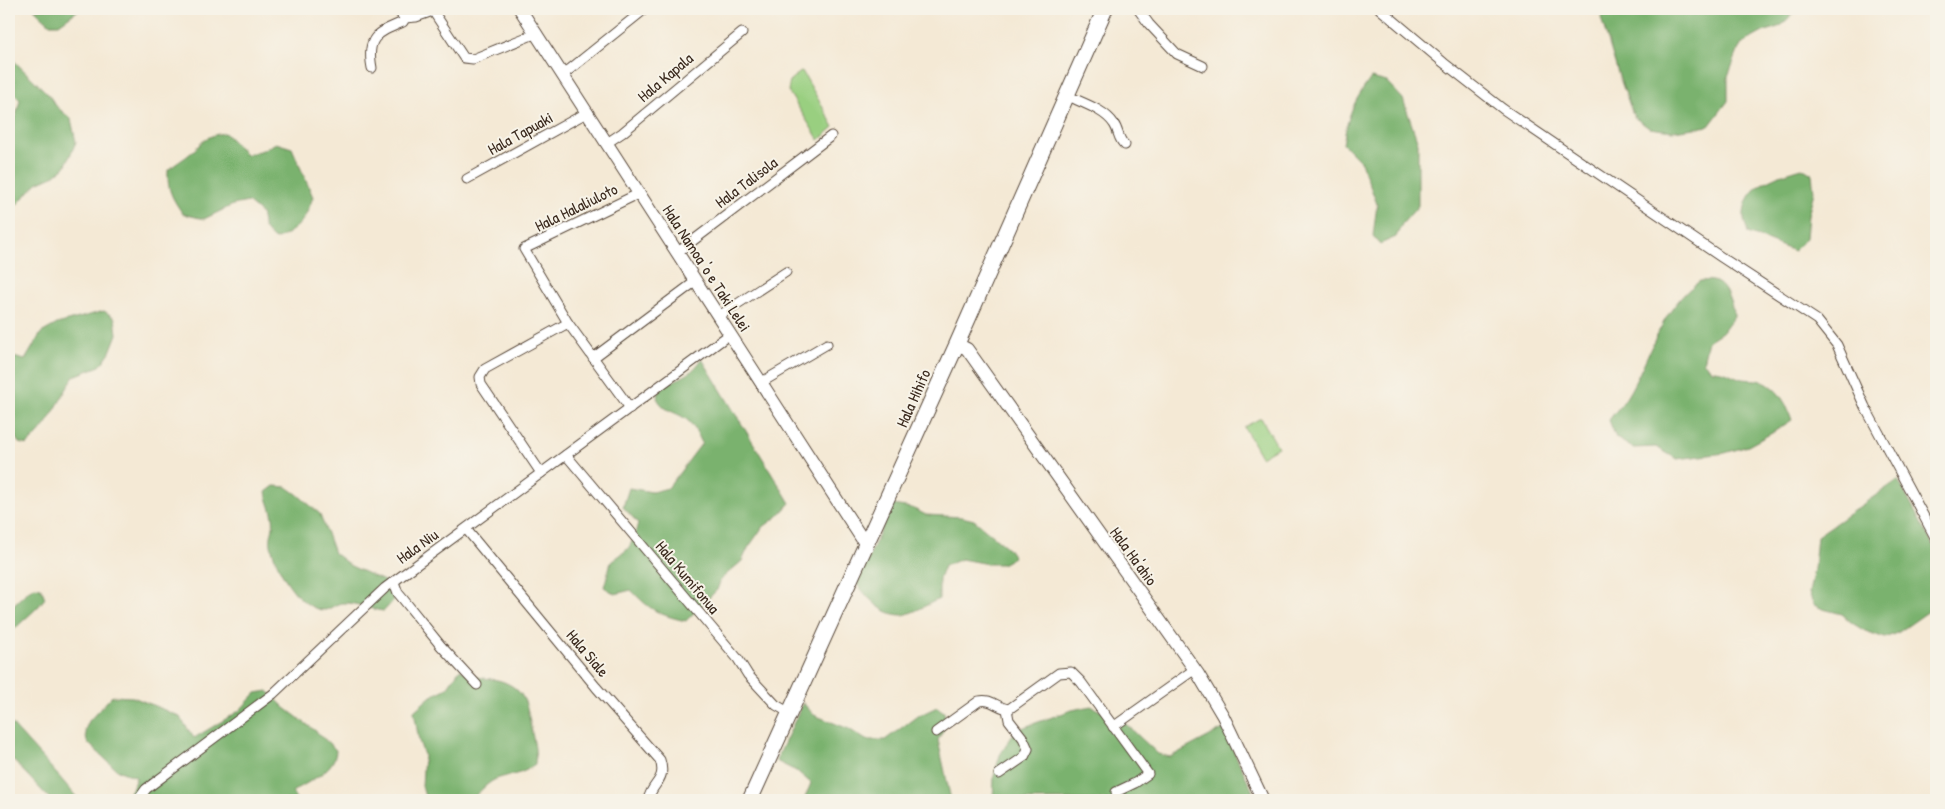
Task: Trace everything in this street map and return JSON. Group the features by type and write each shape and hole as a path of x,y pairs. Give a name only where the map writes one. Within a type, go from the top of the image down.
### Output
{"main road":[{"name":"Hala Hihifo","path":"750,800 957,344 1106,9"}],"street":[{"path":"396,9 405,18"},
{"name":"Hala Namoa 'o e Taki Lelei","path":"520,9 564,74 866,544"},
{"path":"564,74 645,9"},
{"path":"1138,9 1149,24 1177,54 1203,66"},
{"path":"1380,9 1444,63 1503,109 1817,320 1837,345 1865,407 1936,539"},
{"path":"372,68 369,53 372,41 380,32 403,22 405,18 416,17 435,10 464,58 473,59 537,33"},
{"name":"Hala Kapala","path":"608,143 742,33"},
{"path":"1068,96 1108,117 1115,125 1121,142 1125,145"},
{"name":"Hala Tapuaki","path":"467,179 588,112"},
{"name":"Hala Talisola","path":"678,252 831,136"},
{"name":"Hala Halaliuloto","path":"568,322 524,249 640,193"},
{"path":"718,316 786,272"},
{"path":"594,358 696,281"},
{"path":"541,473 481,384 480,377 485,369 568,322 630,408"},
{"name":"Hala Niu","path":"138,800 146,789 273,694 385,588 730,334"},
{"path":"762,382 827,344"},
{"name":"Hala Ha'ahio","path":"957,344 967,349 1195,669 1223,716 1264,800"},
{"name":"Hala Kumifonua","path":"566,455 738,659 748,675 776,706 790,713"},
{"name":"Hala Siale","path":"466,529 596,687 660,760 663,770 662,775 650,793 648,800"},
{"path":"394,582 402,599 477,685"},
{"path":"1113,727 1195,669"},
{"path":"1007,709 1017,704 1059,673 1071,672 1081,682 1148,774 1116,792"},
{"path":"936,732 979,701 985,699 1007,709"},
{"path":"1000,774 1024,757 1028,749 1023,738 1009,720 1007,709"}],"green space":[{"path":"34,9 80,9 59,24 50,24"},
{"path":"1604,9 1797,9 1781,26 1763,32 1741,44 1728,76 1728,101 1709,126 1673,131 1649,128 1634,117 1601,18"},
{"path":"9,56 48,94 57,107 71,119 76,142 65,167 55,175 37,183 9,213 9,126 16,116 20,100 9,88"},
{"path":"802,71 834,127 819,140 788,91 790,80"},
{"path":"1371,78 1387,82 1403,99 1418,143 1418,206 1402,224 1396,237 1380,244 1373,236 1377,204 1361,162 1343,144 1352,109"},
{"path":"225,133 246,155 263,150 276,143 292,148 313,197 301,223 278,239 272,238 264,228 261,213 248,202 233,205 204,219 183,214 173,198 168,183 168,170 206,139"},
{"path":"1802,168 1812,174 1814,192 1808,215 1806,238 1794,251 1748,233 1744,216 1750,195 1764,182"},
{"path":"1700,281 1713,281 1725,290 1734,316 1722,332 1708,341 1703,362 1712,370 1724,372 1742,379 1759,380 1767,384 1781,397 1792,420 1748,446 1725,453 1677,459 1656,447 1633,448 1616,438 1609,420 1635,383 1665,320 1686,292"},
{"path":"104,311 115,318 117,334 110,352 100,366 74,376 42,430 27,445 19,443 9,428 9,356 25,360 41,333 57,324"},
{"path":"702,359 790,503 778,516 762,528 748,548 742,561 721,579 717,590 686,621 656,611 631,590 615,594 604,587 611,562 628,549 634,538 638,523 623,507 629,488 652,492 668,488 702,443 689,421 666,409 657,398 664,386 689,373"},
{"path":"1261,418 1278,447 1261,457 1244,427"},
{"path":"1898,480 1936,551 1936,606 1899,632 1885,638 1865,631 1842,614 1814,605 1809,593 1814,569 1817,536"},
{"path":"274,486 287,487 320,514 334,553 351,566 384,581 393,588 393,601 384,611 348,603 338,604 325,610 315,608 306,603 290,586 277,564 271,545 273,521 266,492"},
{"path":"892,505 912,508 926,515 962,517 974,520 1008,548 1014,557 1002,564 988,564 961,559 944,566 939,579 939,599 906,614 888,612 876,605 857,584"},
{"path":"35,587 41,588 45,598 9,634 9,609"},
{"path":"460,669 474,676 504,682 512,686 523,697 528,710 535,749 535,764 522,772 499,778 487,784 471,800 426,800 422,786 424,755 419,741 414,711 430,697 447,688"},
{"path":"268,691 285,708 317,732 336,750 335,757 326,770 292,792 297,800 122,800 132,789 136,777 117,770 87,742 85,730 89,721 112,696 133,697 179,716 194,738 239,711 256,693"},
{"path":"803,703 814,715 849,729 866,740 885,740 916,717 937,707 944,712 946,724 938,740 951,800 804,800 811,783 798,772 776,761"},
{"path":"1091,706 1127,725 1158,754 1170,757 1223,729 1257,800 993,800 994,776 1000,755 1016,730 1072,710"},
{"path":"9,721 79,800 51,800 9,756"}]}
